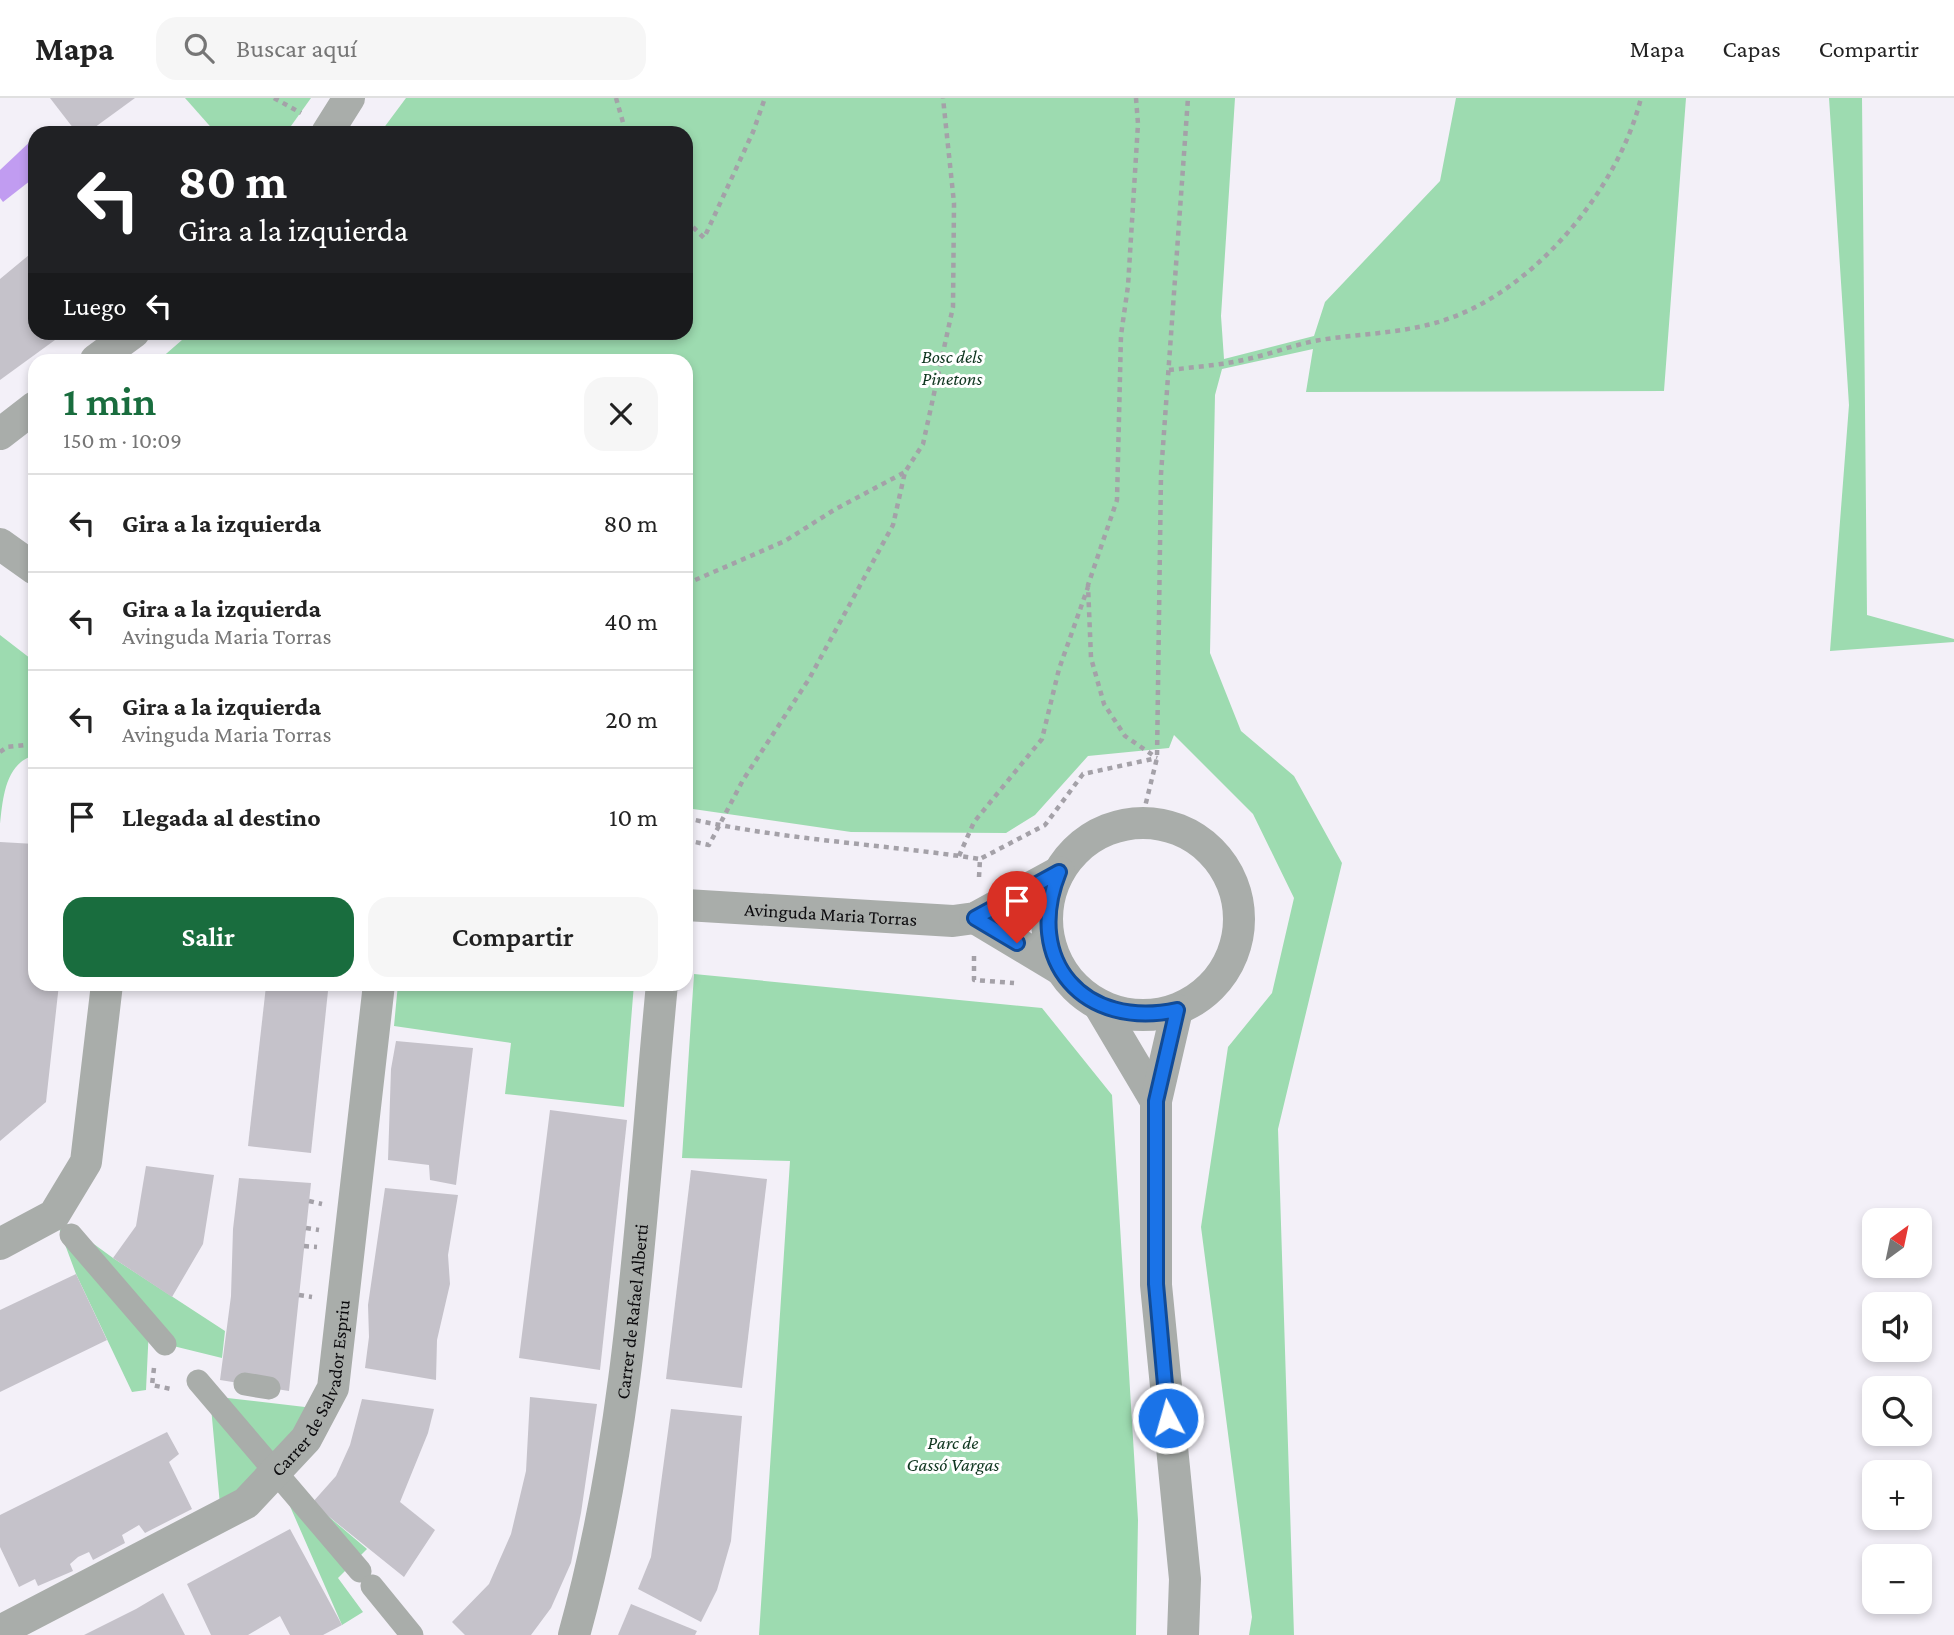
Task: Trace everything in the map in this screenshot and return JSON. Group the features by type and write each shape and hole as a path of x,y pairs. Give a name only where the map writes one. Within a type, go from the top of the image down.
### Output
{"street":[{"path":"331,126 349,98"},
{"path":"104,354 123,340"},
{"path":"0,434 28,412"},
{"path":"0,544 28,564"},
{"path":"1141,823 1168,826 1193,837 1214,854 1230,876 1239,901 1240,929 1234,955 1220,979 1201,998 1177,1010 1150,1016 1124,1014 1099,1005 1077,989 1060,968 1050,945 1046,920 1049,895 1059,872 1080,846 1109,829 1141,823"},
{"name":"Avinguda Maria Torras","path":"693,905 953,921 975,918 1059,872"},
{"path":"975,918 1060,968"},
{"path":"0,1244 54,1215 86,1162 106,991"},
{"name":"Carrer de Salvador Espriu","path":"0,1631 246,1503 306,1439 333,1388 378,991"},
{"name":"Carrer de Rafael Alberti","path":"574,1635 593,1567 620,1424 661,991"},
{"path":"1099,1005 1156,1101"},
{"path":"1177,1010 1156,1101 1156,1284 1185,1579 1184,1635"},
{"path":"71,1235 165,1344"},
{"path":"198,1381 412,1635"},
{"path":"245,1384 269,1388"}],"path":[{"path":"616,98 623,126"},
{"path":"693,227 704,238 753,132 765,98"},
{"path":"693,842 709,845 743,780 809,679 893,525 905,472 923,444 953,307 954,203 943,98"},
{"path":"959,856 974,822 1042,739 1059,669 1117,500 1121,335 1138,124 1136,98"},
{"path":"1141,823 1157,758 1161,474 1188,98"},
{"path":"1169,370 1248,359 1282,347 1335,337 1435,323 1490,300 1543,262 1581,217 1633,132 1641,98"},
{"path":"693,581 785,541 834,510 905,472"},
{"path":"1088,585 1091,658 1104,704 1125,736 1157,758"},
{"path":"0,752 7,747 28,745"},
{"path":"693,819 740,831 981,859 1045,825 1083,774 1157,758"},
{"path":"981,859 975,918 974,980 1026,984"}],"green space":[{"path":"185,98 311,98 291,126 210,126"},
{"name":"Bosc dels Pinetons","path":"406,98 1235,98 1221,316 1224,359 1314,336 1325,302 1440,181 1456,98 1686,98 1664,391 1306,392 1313,349 1222,369 1215,395 1210,653 1241,731 1294,776 1342,863 1278,1129 1294,1635 1249,1635 1252,1617 1201,1227 1228,1047 1272,993 1294,898 1253,814 1174,735 1169,748 1088,756 1035,815 1006,833 851,832 693,809 693,354 166,354 182,340 693,340 693,126 385,126"},
{"path":"1829,98 1862,98 1867,615 1954,639 1954,642 1830,651 1849,405"},
{"path":"0,635 28,657 28,758 17,765 7,783 0,824"},
{"name":"Parc de Gassó Vargas","path":"694,974 1042,1008 1112,1095 1138,1520 1136,1635 759,1635 790,1161 682,1158"},
{"path":"397,991 633,991 624,1107 505,1094 511,1043 394,1026"},
{"path":"54,1215 113,1258 225,1331 222,1358 165,1344 149,1327 146,1390 132,1392 76,1274"},
{"path":"210,1396 322,1409 276,1472 367,1549 338,1578 363,1612 342,1625 275,1472 221,1516"}],"shaded area":[{"path":"28,144 28,182 3,202 0,198 0,170"}],"building":[{"path":"50,98 135,98 97,126 72,126"},
{"path":"28,256 28,340 55,340 36,354 28,354 28,360 0,380 0,279"},
{"path":"0,842 28,844 28,991 58,991 46,1102 0,1141"},
{"path":"265,991 328,991 311,1153 248,1146"},
{"path":"396,1041 473,1048 456,1185 430,1180 429,1165 388,1160 391,1069"},
{"path":"550,1110 627,1120 600,1370 519,1358"},
{"path":"146,1166 214,1175 203,1244 172,1297 113,1258 136,1226"},
{"path":"691,1170 767,1179 742,1388 666,1379"},
{"path":"239,1178 311,1183 289,1391 220,1380 231,1296 233,1229"},
{"path":"385,1188 458,1195 448,1255 450,1284 437,1340 436,1380 365,1368 369,1337 368,1305"},
{"path":"76,1274 107,1340 0,1392 0,1310"},
{"path":"530,1397 597,1404 571,1563 551,1608 531,1635 465,1635 452,1622 489,1584 511,1534 526,1471"},
{"path":"362,1399 434,1409 428,1433 400,1502 435,1530 404,1577 312,1503 336,1476 350,1445"},
{"path":"671,1409 742,1416 731,1541 717,1590 701,1622 638,1589 651,1557"},
{"path":"167,1432 179,1454 169,1462 192,1509 145,1533 139,1525 122,1535 125,1543 93,1560 89,1552 78,1557 70,1564 73,1571 38,1586 35,1579 19,1587 0,1547 0,1515"},
{"path":"290,1529 342,1625 323,1635 290,1635 280,1616 248,1635 211,1635 187,1584"},
{"path":"163,1593 185,1635 84,1635 136,1609"},
{"path":"631,1604 697,1631 695,1635 618,1635"}],"route":[{"path":"1017,943 975,918 1059,872 1049,895 1046,920 1050,945 1060,968 1077,989 1099,1005 1124,1014 1150,1016 1177,1010 1156,1101 1156,1284 1168,1418"}]}
